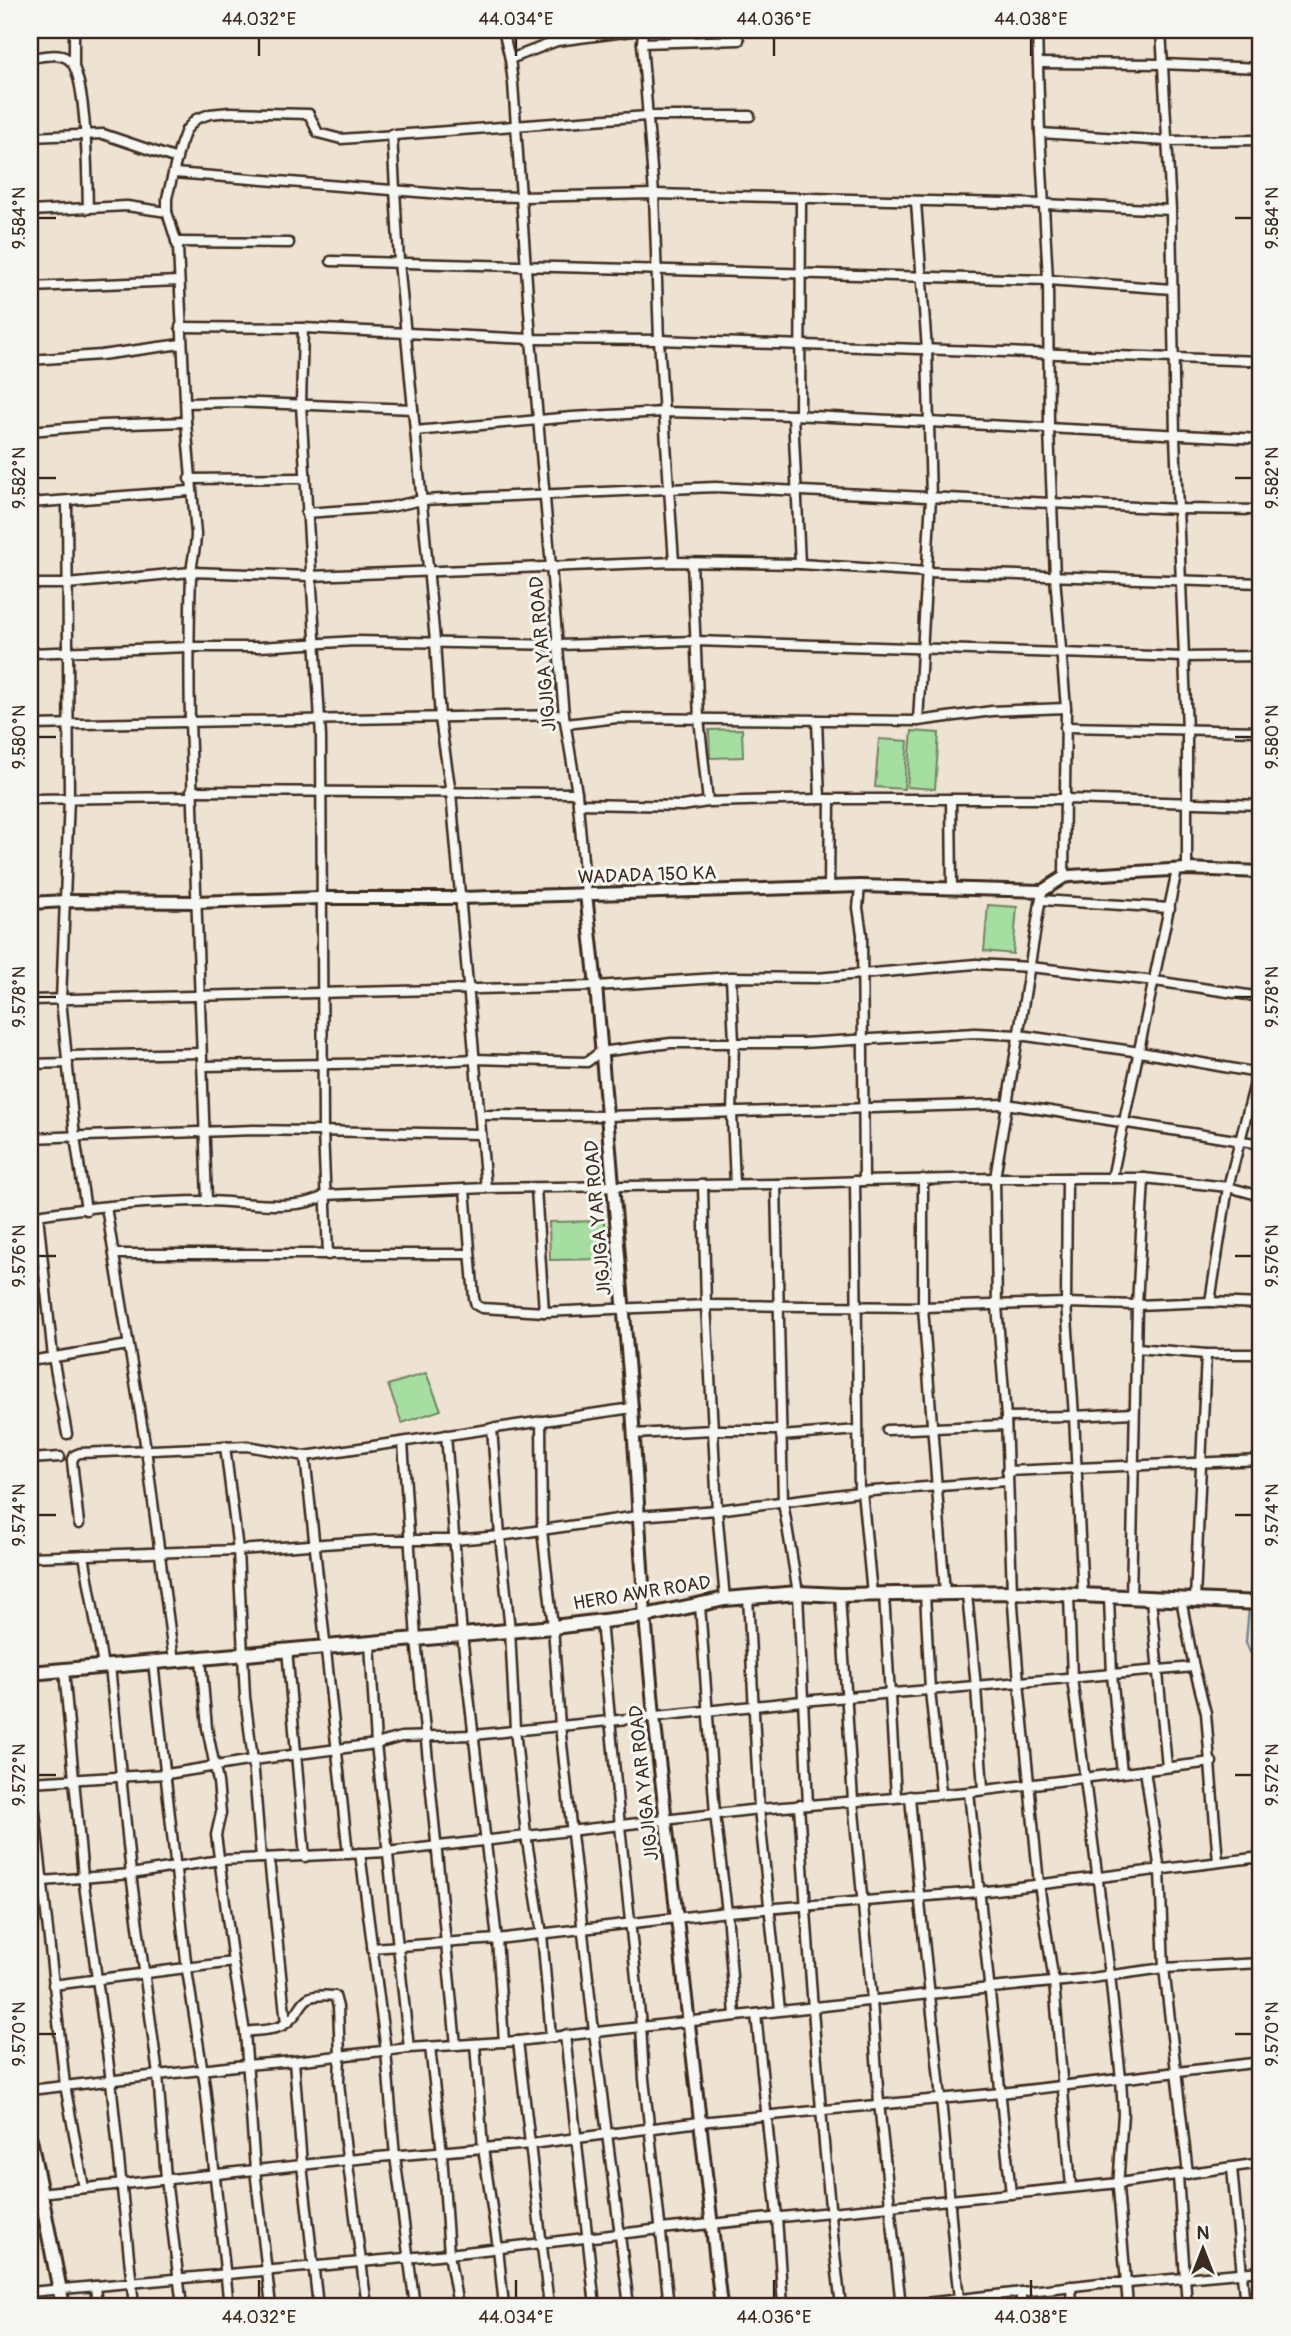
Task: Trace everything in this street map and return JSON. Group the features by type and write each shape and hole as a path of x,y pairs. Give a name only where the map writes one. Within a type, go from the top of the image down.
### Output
{"main road":[{"name":"HERO AWR ROAD","path":"30,1673 553,1627 645,1616 725,1599 798,1593 840,1595 1012,1592 1261,1603"},
{"path":"30,2139 36,2194 63,2306"}],"street":[{"path":"74,30 74,65 80,81 85,134 88,209"},
{"name":"JIGJIGA YAR ROAD","path":"503,30 510,59 531,339 565,720 577,793 596,986 632,1408 654,1716 721,2306"},
{"path":"510,59 557,41 642,30 654,194 659,340 674,562"},
{"path":"1037,30 1048,280 1049,430 1055,577 1066,708 1064,877"},
{"path":"1112,1178 1170,908 1182,870 1186,801 1187,730 1175,436 1171,210 1161,30"},
{"path":"642,43 739,40"},
{"path":"30,58 61,56 74,65"},
{"path":"1038,63 1261,68"},
{"path":"207,1201 191,794 189,647 191,572 196,550 189,479 177,242 167,212 167,198 186,130 196,119 210,114 304,113 309,114 318,133 341,139 647,116 750,116"},
{"path":"1040,133 1167,141 1261,140"},
{"path":"30,137 103,134 177,159"},
{"path":"392,134 399,262 440,719 451,793 486,1188"},
{"path":"174,173 395,191 521,197 654,194 1171,210"},
{"path":"800,564 797,415 801,198"},
{"path":"916,202 927,350 931,498 918,721"},
{"path":"30,211 127,206 167,212"},
{"path":"177,242 289,243"},
{"path":"331,261 1048,280 1172,289"},
{"path":"30,287 179,281"},
{"path":"180,327 303,328 407,335 659,340 1261,361"},
{"path":"303,328 301,405 320,719 323,1132 328,1255"},
{"path":"30,359 101,355 181,344"},
{"path":"186,403 232,402 413,409"},
{"path":"415,431 664,412 797,415 1261,439"},
{"path":"30,431 186,422"},
{"path":"189,479 305,478"},
{"path":"306,513 390,507 422,500 715,487 1179,509 1261,510"},
{"path":"30,503 190,491"},
{"path":"67,502 69,798 61,1000 75,1137 86,1210"},
{"path":"30,584 67,584 191,572 310,576 674,562 800,564 928,572 1261,583"},
{"path":"692,563 699,719 708,802"},
{"path":"30,653 260,647 355,641 558,645 696,641 1184,657 1261,656"},
{"path":"30,725 320,719 918,721 992,711 1066,708"},
{"path":"817,720 820,799"},
{"path":"1065,727 1261,731"},
{"path":"30,799 321,792 577,793"},
{"path":"578,804 682,806 708,802 820,799 1066,799 1261,804"},
{"path":"829,887 830,799"},
{"path":"951,799 951,888"},
{"path":"1071,2187 1054,1982 1028,1785 1012,1592 1006,1421 997,1306 995,1178 1041,896 1064,877 1182,870 1261,872"},
{"path":"860,886 858,908 861,920 862,1108 856,1306 858,1430 861,1491 878,1594 890,1695 896,1797"},
{"name":"WADADA 150 KA","path":"30,903 460,898 860,886 951,888 1041,896"},
{"path":"1041,896 1170,908"},
{"path":"30,1000 596,986 731,977 776,979 976,964 1030,967 1155,981 1261,997"},
{"path":"731,977 735,1185"},
{"path":"202,1066 474,1059 587,1062 600,1052 671,1043 802,1043 975,1033 1019,1035 1259,1072"},
{"path":"30,1064 201,1053"},
{"path":"1210,1302 1228,1187 1258,1089 1261,1060"},
{"path":"480,1115 607,1116 1006,1104 1261,1144"},
{"path":"30,1138 254,1130 481,1134"},
{"path":"67,1434 53,1357 34,1216 106,1207 207,1201 287,1204 309,1202 325,1195 486,1188 995,1178 1144,1178 1228,1187 1261,1196"},
{"path":"1067,1178 1066,1304 1083,1597"},
{"path":"1131,1598 1133,1413 1144,1178"},
{"path":"923,1180 923,1307 945,1593"},
{"path":"776,1184 780,1433 783,1502 798,1593 806,1905 812,2008 841,2306"},
{"path":"703,1185 706,1305 717,1510 725,1599"},
{"path":"536,1188 544,1312"},
{"path":"465,1189 469,1254 476,1305 482,1308 544,1312 706,1305 923,1307 1210,1302 1261,1304"},
{"path":"106,1207 146,1449 174,1661"},
{"path":"114,1254 469,1254"},
{"path":"30,1361 128,1345"},
{"path":"1137,1349 1206,1354 1261,1354"},
{"path":"1206,1354 1201,1464 1188,1599 1194,1667 1204,1702 1212,1762 1218,1862"},
{"path":"79,1524 72,1461 75,1455 225,1446 261,1447 284,1454 305,1456 632,1408"},
{"path":"887,1430 1133,1413"},
{"path":"541,1421 542,1530 553,1627 560,1727 594,2032 629,2306"},
{"path":"492,1428 499,1536 510,1630 515,1729 526,1835 542,1934 551,2037"},
{"path":"633,1434 713,1430 780,1433 858,1430"},
{"path":"446,1435 462,1635 497,1939 504,2042"},
{"path":"403,1442 416,1639 428,1737 456,2045"},
{"path":"225,1446 238,1550 245,1697 286,2023"},
{"path":"305,1456 348,1854"},
{"path":"30,1459 60,1457"},
{"path":"1007,1471 1261,1460"},
{"path":"30,1557 238,1550 380,1540 454,1540 861,1491 1007,1481"},
{"path":"85,1555 107,1666 158,2075 166,2179 182,2306"},
{"path":"925,1593 930,1691 942,1793"},
{"path":"967,1594 983,1789"},
{"path":"840,1595 853,1801 879,2103 901,2306 960,2302 1071,2286 1261,2271"},
{"path":"748,1596 759,1809 780,2010"},
{"path":"1069,1596 1072,1678 1121,2079 1123,2113 1118,2199 1128,2283 1128,2306"},
{"path":"1109,1598 1112,1675 1122,1773"},
{"path":"1151,1599 1167,1768"},
{"path":"700,1605 715,1814 727,1912 735,2015"},
{"path":"601,1621 650,2129 670,2306"},
{"path":"370,1643 376,1744 409,2048"},
{"path":"287,1649 306,1857"},
{"path":"201,1659 207,1728 221,1813 216,1835 245,2032 255,2170 271,2306"},
{"path":"153,1662 187,1970 203,2071 229,2306"},
{"path":"30,1782 167,1774 376,1744 401,1737 474,1735 802,1701 1194,1667"},
{"path":"64,1670 83,1877 111,2081 134,2306"},
{"path":"30,1882 131,1874 220,1860 387,1852 759,1809 969,1792 1212,1762"},
{"path":"30,1767 65,2085 84,2188"},
{"path":"1145,1770 1160,1871 1164,1968 1188,2174"},
{"path":"969,1792 1011,2194"},
{"path":"910,1796 960,2302"},
{"path":"360,1853 415,2306"},
{"path":"372,1948 497,1939 727,1912 979,1892 1257,1859 1261,1889"},
{"path":"53,1985 187,1970 233,1962"},
{"path":"30,2090 248,2064 409,2048 518,2041 1164,1968 1261,1963"},
{"path":"245,2032 281,2026 313,1995 335,1996 338,2007 339,2081 343,2126 367,2306"},
{"path":"756,2014 777,2217 783,2306"},
{"path":"565,2035 595,2306"},
{"path":"518,2041 549,2306"},
{"path":"475,2044 483,2148 504,2306"},
{"path":"430,2047 442,2152 449,2254 458,2306"},
{"path":"294,2061 302,2165 318,2306"},
{"path":"36,2194 120,2183 531,2144 701,2122 766,2118 879,2103 1001,2093 1261,2062"},
{"path":"30,2292 314,2268 621,2233 950,2202 1178,2176 1261,2163"},
{"path":"1232,2168 1245,2306"},
{"path":"1178,2176 1187,2306"},
{"path":"95,2286 97,2306"},
{"path":"1071,2286 1072,2306"},
{"path":"1021,2292 1021,2306"}],"green space":[{"path":"742,729 743,757 710,758 709,730"},
{"path":"912,731 939,733 935,789 907,787"},
{"path":"879,739 908,741 904,789 875,787"},
{"path":"988,905 1017,907 1013,954 984,951"},
{"path":"604,1221 604,1259 550,1260 549,1222"},
{"path":"426,1373 441,1410 402,1423 388,1385"}],"waterway":[{"path":"1250,1598 1251,1585 1261,1579"},
{"path":"1249,1607 1246,1642 1250,1652 1261,1657"},
{"path":"1261,1682 1256,1700 1261,1711"}]}
